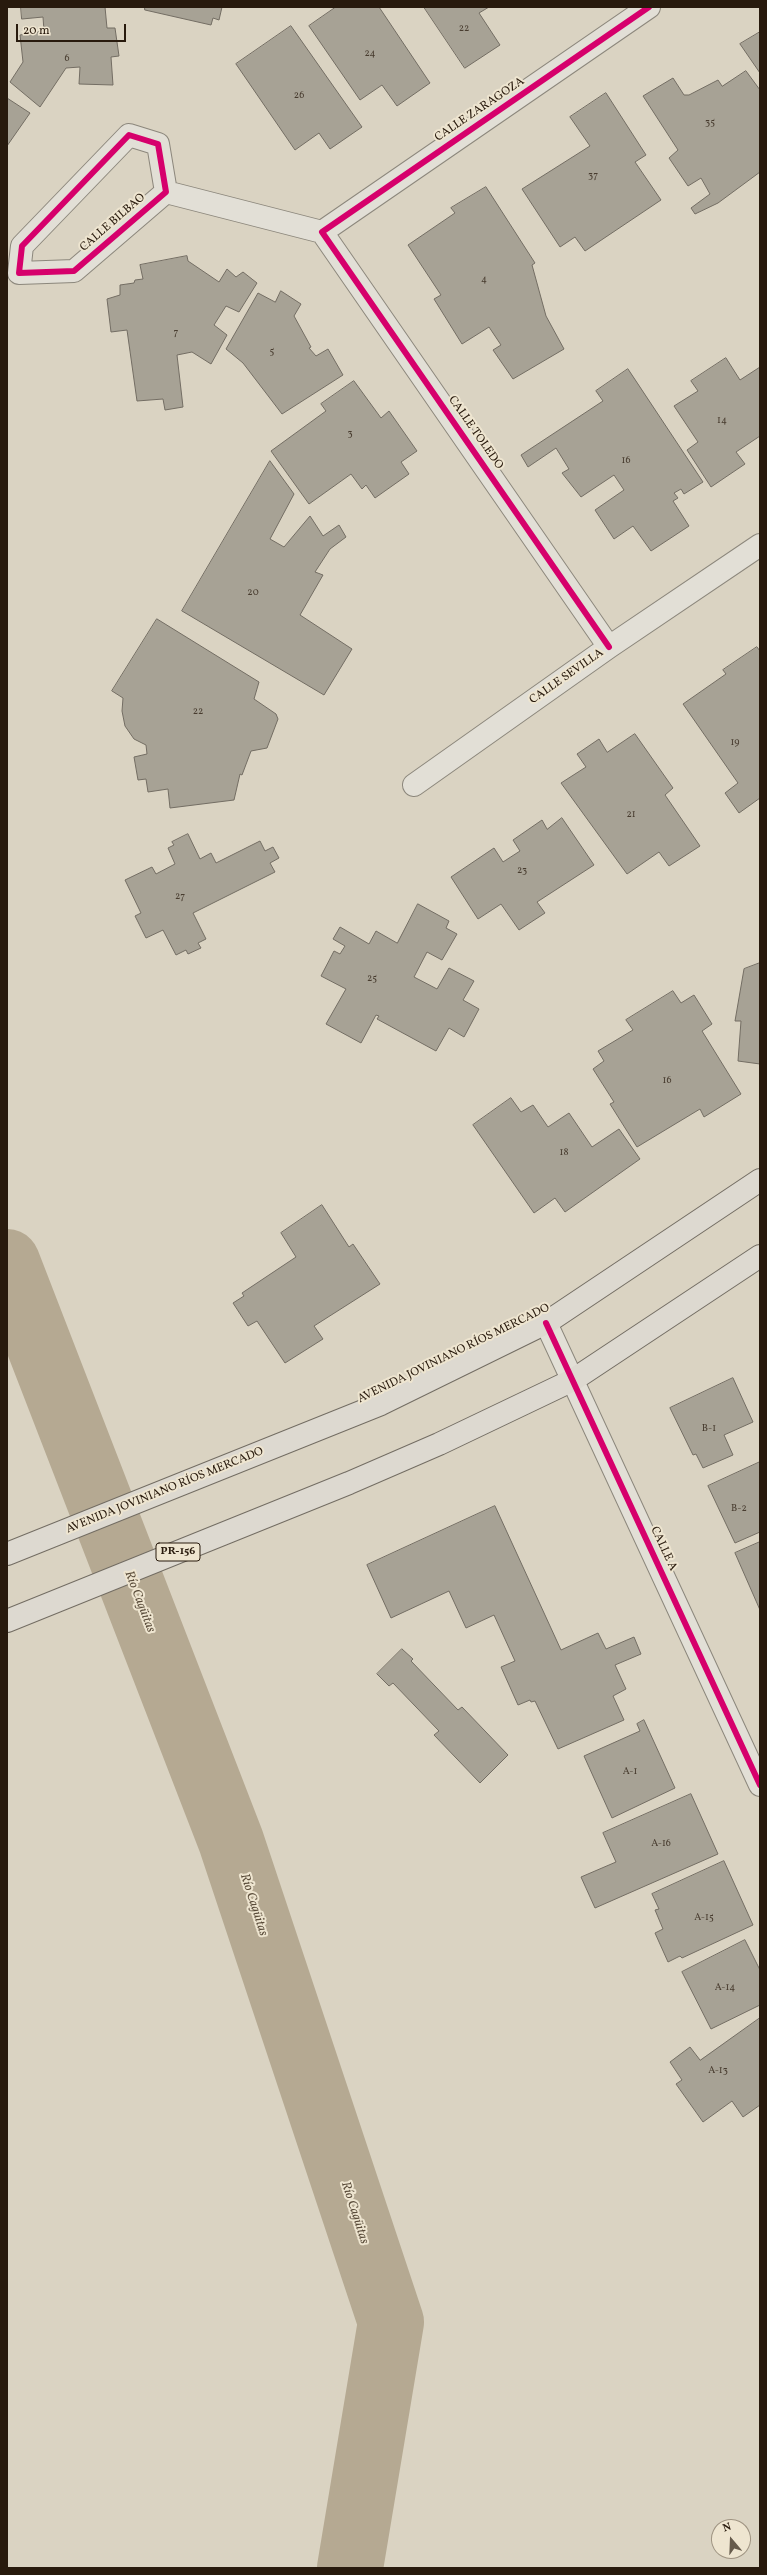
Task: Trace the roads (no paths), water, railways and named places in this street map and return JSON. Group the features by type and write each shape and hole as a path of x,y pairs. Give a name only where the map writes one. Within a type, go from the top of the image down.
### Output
{"main road":[{"name":"AVENIDA JOVINIANO RÍOS MERCADO","path":"7,1554 380,1404 546,1323 760,1180"},
{"name":"PR-156","path":"7,1621 349,1483 439,1444 573,1380 760,1256"}],"street":[{"name":"CALLE ZARAGOZA","path":"322,232 649,7"},
{"name":"CALLE BILBAO","path":"129,135 158,144 166,192 74,272 19,273 22,246 129,135"},
{"path":"166,192 322,232"},
{"name":"CALLE TOLEDO","path":"322,232 609,647"},
{"name":"CALLE SEVILLA","path":"414,785 609,647 760,545"},
{"name":"CALLE A","path":"546,1323 760,1786"}],"waterway":[{"name":"Río Cagüitas","path":"7,1262 231,1841 391,2322 350,2568"}]}
